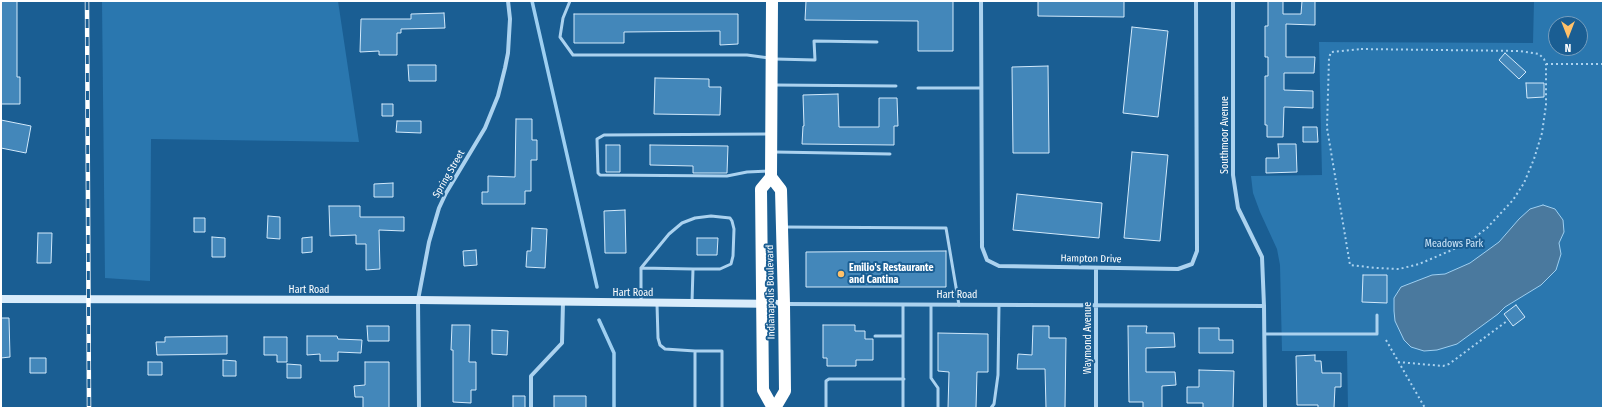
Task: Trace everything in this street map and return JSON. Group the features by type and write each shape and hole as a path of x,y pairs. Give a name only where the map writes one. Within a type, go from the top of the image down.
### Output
{"highway":[{"path":"771,174 772,1"},
{"name":"Indianapolis Boulevard","path":"771,174 781,190 782,228 785,391 774,408 763,390 761,188 771,174"}],"street":[{"name":"Spring Street","path":"419,408 418,300 431,234 439,208 446,193 485,128 498,96 508,53 510,19 508,1"},
{"name":"Hampton Drive","path":"981,1 982,247 987,260 999,266 1178,269 1192,264 1198,251 1196,1"},
{"name":"Southmoor Avenue","path":"1233,1 1233,175 1238,208 1262,257 1265,408"},
{"name":"Waymond Avenue","path":"1096,268 1096,408"},
{"name":"Hart Road","path":"1,299 418,300 692,304 1264,306"},
{"path":"531,408 530,376 562,343 563,302"}],"lane":[{"path":"570,1 563,18 560,37 573,56 747,55 772,59 815,60 814,41 877,42"},
{"path":"772,86 896,86"},
{"path":"918,88 982,88"},
{"path":"771,134 604,135 597,139 598,173 600,176 727,176 747,172 771,174"},
{"path":"771,152 890,154"},
{"path":"641,268 720,269 731,264 733,256 734,229 732,221 730,218 711,216 695,218 682,223 668,234 641,268 641,303"},
{"path":"782,228 946,228 959,305"},
{"path":"692,304 693,269"},
{"path":"657,303 658,338 660,345 666,349 722,351 722,406 717,405"},
{"path":"903,305 903,408"},
{"path":"930,305 931,378 938,388 938,408"},
{"path":"991,408 994,404 998,375 999,305"},
{"path":"1264,334 1377,334 1377,315"},
{"path":"875,336 903,336"},
{"path":"695,351 695,375 697,389 695,406 700,405"},
{"path":"717,375 722,375"},
{"path":"826,408 827,380 904,379"},
{"path":"716,389 722,389"}],"path":[{"path":"1361,49 1520,51 1539,54 1544,59 1546,64 1546,105 1542,133 1534,159 1524,183 1513,200 1487,228 1470,241 1419,264 1399,269 1350,265 1327,128 1329,58 1331,52 1361,49"},
{"path":"1546,64 1603,64"},
{"path":"1398,362 1443,366 1449,364 1507,321"},
{"path":"1386,340 1426,408"}],"green space":[{"path":"102,1 338,1 359,142 151,139 150,281 105,278"},
{"name":"Meadows Park","path":"1534,1 1603,1 1603,408 1348,408 1347,351 1282,351 1280,265 1277,249 1253,193 1251,176 1322,175 1319,42 1533,43"}],"shaded area":[{"path":"1543,205 1555,209 1563,220 1564,232 1559,243 1561,254 1556,270 1541,285 1505,307 1498,314 1457,344 1437,350 1424,351 1411,347 1404,340 1395,321 1394,298 1401,287 1432,275 1445,274 1470,263 1499,242 1530,209"}],"building":[{"path":"1,1 17,1 17,77 20,77 20,104 1,104"},
{"path":"806,1 953,1 953,51 918,51 918,21 805,20"},
{"path":"1038,1 1124,1 1124,17 1038,16"},
{"path":"1268,1 1283,1 1283,14 1301,14 1302,1 1315,1 1315,25 1286,24 1286,57 1315,57 1314,73 1284,73 1284,90 1313,91 1313,108 1284,107 1283,137 1267,137 1267,125 1265,125 1265,76 1268,76 1268,57 1265,57 1265,26 1268,26"},
{"path":"444,13 445,28 401,29 401,33 397,33 397,55 379,55 379,51 360,52 361,19 411,19 411,14"},
{"path":"574,14 738,14 738,44 720,45 720,31 624,32 624,43 574,43"},
{"path":"1132,27 1168,31 1158,117 1123,113"},
{"path":"1505,53 1526,72 1519,79 1499,60"},
{"path":"408,65 436,65 436,81 409,81"},
{"path":"1048,66 1049,153 1013,153 1012,67"},
{"path":"655,78 709,79 709,87 721,87 720,115 654,114"},
{"path":"1526,83 1544,83 1544,97 1527,98"},
{"path":"838,94 839,127 879,127 879,98 897,98 898,126 894,126 894,145 802,144 804,126 803,95"},
{"path":"382,104 393,104 393,116 382,116"},
{"path":"516,119 532,119 532,140 537,140 537,160 531,160 531,191 525,191 525,204 482,204 482,192 488,192 488,176 515,177"},
{"path":"1,120 31,126 26,153 1,148"},
{"path":"397,121 421,121 421,133 396,132"},
{"path":"1303,127 1317,127 1318,142 1303,142"},
{"path":"1278,144 1296,144 1297,172 1266,173 1266,158 1279,158"},
{"path":"606,145 620,145 620,172 606,172"},
{"path":"650,145 728,146 727,173 693,173 693,166 650,165"},
{"path":"1132,152 1168,155 1160,241 1124,238"},
{"path":"393,183 393,197 374,197 374,184"},
{"path":"1017,194 1102,203 1099,238 1013,230"},
{"path":"329,206 360,206 360,217 404,217 404,231 379,230 380,269 366,270 366,244 356,244 356,235 330,236"},
{"path":"625,210 626,253 605,253 604,211"},
{"path":"268,216 280,217 280,239 267,238"},
{"path":"194,218 205,218 205,232 194,232"},
{"path":"532,228 547,229 545,268 526,267 527,251 531,251"},
{"path":"38,233 52,233 51,263 37,263"},
{"path":"212,237 225,238 225,257 212,257"},
{"path":"312,237 312,252 302,253 302,238"},
{"path":"697,238 718,238 717,255 697,255"},
{"path":"476,250 477,265 464,266 463,251"},
{"path":"946,251 946,287 806,287 806,252"},
{"path":"1363,275 1387,275 1387,303 1362,302"},
{"path":"1516,305 1525,317 1513,326 1504,314"},
{"path":"1,318 9,318 10,357 1,358"},
{"path":"452,325 470,325 469,362 476,362 476,390 471,390 471,403 453,402 453,350 451,350"},
{"path":"823,325 855,325 855,331 865,331 865,339 873,339 873,360 856,360 856,366 827,366 827,358 823,358"},
{"path":"367,326 389,326 389,341 368,341"},
{"path":"1033,326 1049,326 1049,338 1066,338 1065,408 1046,408 1045,369 1017,369 1018,354 1032,355"},
{"path":"1128,326 1147,326 1146,333 1174,333 1175,347 1146,348 1146,372 1175,372 1176,385 1162,386 1162,408 1143,408 1143,402 1129,402"},
{"path":"1199,328 1219,328 1219,340 1233,340 1233,353 1199,353"},
{"path":"492,330 508,331 507,355 492,354"},
{"path":"938,333 988,334 988,372 977,372 976,408 948,408 949,372 938,371"},
{"path":"227,336 227,354 157,355 156,342 165,342 165,337"},
{"path":"307,336 337,336 338,339 362,340 361,353 338,352 338,361 320,361 320,354 307,355"},
{"path":"264,337 287,337 287,362 277,362 277,355 264,355"},
{"path":"1315,355 1315,361 1321,361 1322,373 1341,373 1341,387 1335,387 1334,408 1318,408 1318,405 1297,405 1296,356"},
{"path":"30,358 46,358 46,373 30,373"},
{"path":"223,360 236,361 236,376 223,376"},
{"path":"148,362 162,362 162,375 148,375"},
{"path":"365,362 389,362 389,408 363,408 363,397 355,397 354,386 365,385"},
{"path":"287,364 301,365 301,378 287,378"},
{"path":"1199,370 1234,371 1233,408 1203,408 1203,403 1187,403 1187,387 1199,387"},
{"path":"513,396 525,396 525,408 513,408"},
{"path":"554,396 586,396 586,408 554,408"}],"waterway":[{"path":"532,1 597,287"},
{"path":"599,320 614,353 614,408"}],"railway":[{"path":"87,1 89,408"}],"place":[{"name":"Emilio's Restaurante and Cantina","path":"841,274"}]}
